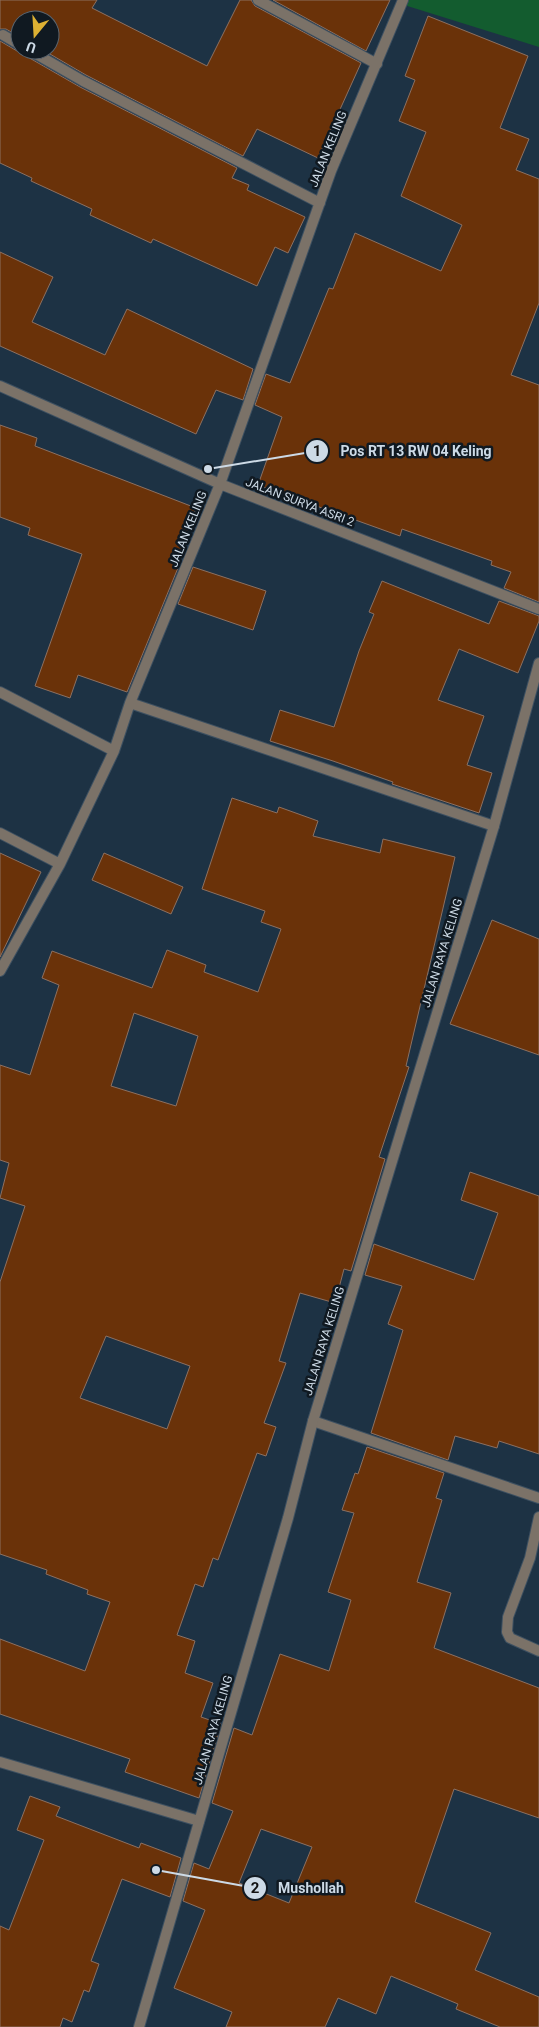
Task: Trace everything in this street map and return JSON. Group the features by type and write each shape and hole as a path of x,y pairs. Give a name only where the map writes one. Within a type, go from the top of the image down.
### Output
{"street":[{"path":"258,0 377,64"},
{"name":"JALAN KELING","path":"0,971 60,864 114,751 130,703 220,484 331,171 403,0"},
{"path":"3,35 10,39"},
{"path":"46,60 83,81 320,203"},
{"name":"JALAN SURYA ASRI 2","path":"0,386 220,484 539,609"},
{"name":"JALAN RAYA KELING","path":"138,2027 288,1518 313,1421 494,826 539,663"},
{"path":"0,692 114,751"},
{"path":"130,703 494,826"},
{"path":"0,833 60,864"},
{"path":"313,1421 539,1498"},
{"path":"539,1517 530,1558 508,1617 507,1632 510,1638 539,1651"},
{"path":"0,1762 199,1821"}],"green space":[{"path":"403,0 539,0 539,47 401,4"}],"building":[{"path":"0,0 97,0 92,8 207,66 240,0 251,0 255,6 361,63 318,158 257,129 243,156 60,60 60,10 10,10 10,31 0,29"},
{"path":"273,0 390,0 366,51"},
{"path":"428,16 528,56 500,128 529,139 516,170 539,179 539,303 511,375 539,385 539,602 504,588 511,572 491,565 492,561 402,529 400,536 258,485 282,417 255,405 266,374 290,383 329,288 333,289 355,233 441,271 462,225 401,196 426,132 399,121 415,80 405,76"},
{"path":"0,41 10,47 10,60 33,60 80,87 237,168 232,178 249,185 247,190 305,217 288,253 275,247 257,286 153,239 151,243 90,215 92,209 31,181 32,178 0,163"},
{"path":"0,252 53,277 32,322 105,355 127,309 253,369 243,400 216,390 196,434 0,346"},
{"path":"0,425 37,438 35,446 196,508 177,562 180,563 127,692 78,675 70,698 35,686 82,554 28,535 30,528 0,517"},
{"path":"193,567 266,591 253,630 178,604"},
{"path":"382,581 489,624 499,601 539,616 539,621 518,673 459,649 438,700 484,716 467,765 492,773 479,813 392,784 393,782 333,761 270,741 280,710 334,727 359,651 374,614 369,612"},
{"path":"232,798 277,813 279,807 318,821 313,836 380,853 383,839 455,857 406,1066 409,1067 379,1157 385,1159 351,1271 344,1269 335,1303 300,1293 279,1361 286,1363 264,1423 276,1427 266,1456 257,1453 218,1560 213,1558 203,1587 195,1584 177,1635 195,1641 185,1673 213,1683 201,1717 221,1724 199,1798 125,1772 130,1759 0,1714 0,1639 85,1671 110,1602 87,1594 88,1590 46,1574 47,1570 0,1554 0,1282 25,1206 0,1198 9,1163 0,1160 0,1065 30,1075 59,985 42,978 52,951 152,988 167,950 206,965 204,972 258,992 281,929 261,922 265,911 202,889","holes":["134,1013 198,1036 176,1106 111,1086","106,1336 190,1366 167,1429 80,1398"]},
{"path":"0,853 41,872 0,957"},
{"path":"104,853 183,887 171,914 92,880"},
{"path":"492,920 539,939 539,1055 450,1024"},
{"path":"470,1172 539,1196 539,1454 499,1441 497,1448 455,1436 448,1460 371,1433 403,1330 388,1324 402,1286 365,1275 374,1244 474,1280 498,1213 461,1200"},
{"path":"367,1447 444,1473 436,1498 442,1500 417,1582 451,1593 434,1648 539,1688 539,1818 454,1789 415,1902 491,1933 475,1970 539,1997 539,2027 500,2027 456,2009 458,2004 391,1976 376,2014 338,1998 325,2027 226,2027 232,2012 174,1988 205,1910 183,1901 194,1863 209,1869 233,1811 212,1803 234,1728 252,1735 280,1654 329,1671 351,1600 328,1592 354,1513 342,1510 355,1473 358,1474","holes":["261,1829 312,1847 289,1903 239,1883"]},
{"path":"30,1796 60,1807 56,1816 139,1848 141,1843 181,1858 170,1897 122,1879 91,1961 99,1964 89,1992 84,1990 72,2022 63,2018 60,2027 0,2027 0,1926 9,1930 44,1840 17,1830"}],"place":[{"name":"Pos RT 13 RW 04 Keling","path":"208,469"},
{"name":"Mushollah","path":"156,1870"}]}
